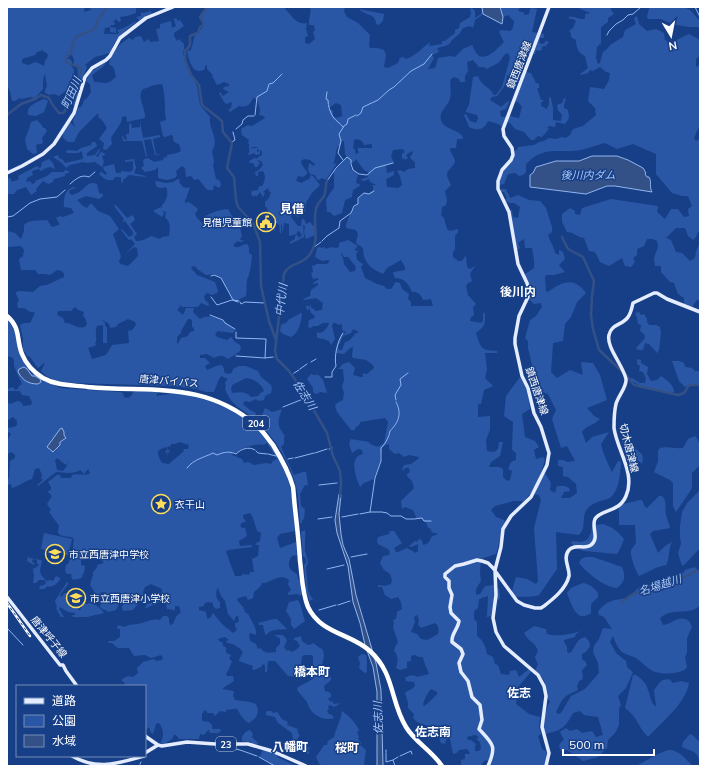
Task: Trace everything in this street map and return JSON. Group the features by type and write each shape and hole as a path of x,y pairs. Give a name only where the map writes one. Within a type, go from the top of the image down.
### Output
{"highway":[{"name":"唐津バイパス","path":"7,315 18,327 21,340 20,347 25,360 38,374 51,382 97,388 176,391 197,394 216,400 232,408 258,427 280,457 293,489 302,577 305,597 309,608 314,616 328,629 362,645 375,656 388,674 404,722 414,737 435,757 441,766"}],"main road":[{"path":"7,173 39,157 52,147 74,113 85,77 92,68 110,56 120,38 146,18 174,7"},
{"name":"鎮西唐津線","path":"546,766 549,753 542,727 545,689 538,675 506,648 496,632 493,614 496,595 495,570 505,524 531,497 547,465 549,456 549,450 544,433 534,413 529,391 522,376 515,344 519,316 528,297 529,290 518,264 509,212 498,187 502,170 511,160 513,155 512,148 504,136 503,129 549,7"},
{"name":"切木唐津線","path":"488,766 493,754 493,748 487,737 479,728 482,720 480,705 472,697 468,682 462,675 459,666 462,651 459,646 452,642 452,637 459,621 451,614 450,607 452,595 449,588 449,581 445,575 455,566 477,560 488,563 495,570 517,601 535,608 541,608 562,590 569,576 566,559 568,552 574,547 585,547 591,545 595,539 594,524 596,518 601,514 614,509 624,500 627,494 628,478 626,466 616,435 614,418 616,405 626,383 624,372 614,351 610,348 609,334 613,326 628,318 633,303 636,300 657,293 667,299 700,312"},
{"name":"唐津呼子線","path":"7,597 60,664 63,665 76,685"},
{"path":"146,737 158,745 146,754"},
{"name":"23","path":"158,745 167,746 187,742 248,744 272,751 306,766"},
{"path":"74,757 87,763 107,765 137,757"}],"green space":[{"path":"7,7 85,7 84,12 91,10 90,7 136,7 136,13 120,17 121,21 119,22 116,19 113,22 115,23 114,25 105,28 104,34 115,34 119,33 117,30 138,21 119,37 110,53 95,57 85,65 87,67 74,106 73,104 76,96 78,69 77,65 74,64 72,55 69,54 66,56 66,59 70,59 72,62 71,65 74,70 74,75 67,90 59,96 45,93 47,86 45,74 43,79 43,89 35,98 20,98 12,101 7,85","holes":["43,50 47,53 48,56 44,66 36,62 28,65 22,63 22,59 35,55 37,52"]},
{"path":"207,7 286,7 285,9 294,19 303,24 307,23 306,29 308,36 305,37 305,43 309,44 315,39 313,32 315,30 314,25 309,25 311,12 310,7 345,7 344,11 347,17 358,23 370,35 370,48 384,50 386,55 384,67 388,68 398,63 400,58 403,57 406,59 412,56 429,43 429,46 442,44 442,41 445,41 455,33 455,30 459,28 460,23 470,17 470,9 472,8 475,11 475,18 481,14 482,7 483,14 475,20 473,28 470,26 463,28 448,45 437,48 439,52 432,55 434,58 428,69 435,68 438,58 450,56 455,57 463,49 472,45 476,53 480,56 487,56 495,51 504,42 499,32 501,30 510,31 513,28 514,21 508,15 503,17 500,7 521,7 518,10 523,12 525,15 529,14 530,9 532,8 537,9 532,32 544,34 544,38 540,38 539,43 543,44 546,41 549,42 546,46 543,46 541,51 536,50 535,54 526,54 523,67 525,72 531,73 536,83 539,84 539,88 537,88 541,100 544,100 541,103 541,106 547,109 549,97 551,98 553,120 561,121 562,115 558,110 557,105 562,103 564,98 566,99 564,108 568,110 569,118 565,124 556,122 555,127 549,126 547,128 549,129 542,137 538,136 534,140 531,140 524,132 515,129 506,121 503,127 488,121 480,129 469,127 464,115 466,114 470,121 476,123 478,118 477,115 466,112 469,105 473,77 478,76 481,82 494,95 496,95 502,87 510,58 508,53 498,63 487,69 484,67 479,67 473,60 467,62 468,71 465,76 465,82 460,82 459,79 454,77 451,79 451,95 441,114 442,122 446,126 460,133 463,137 462,139 457,139 456,148 450,148 455,163 447,174 451,185 445,191 447,200 446,205 442,207 441,215 444,218 447,229 450,231 458,229 455,236 455,249 453,252 453,257 458,261 462,261 466,255 467,267 470,269 475,266 470,274 472,281 466,286 468,295 476,304 473,307 474,315 471,317 470,321 481,323 483,321 483,312 485,314 484,325 476,333 480,345 484,349 497,351 497,353 485,353 487,370 485,378 493,386 484,390 481,404 478,404 478,417 490,416 490,430 486,440 487,451 494,452 498,449 499,442 503,442 500,456 491,462 489,467 499,467 503,469 503,477 507,481 510,480 512,471 508,469 511,462 516,460 516,453 512,450 513,422 504,416 506,396 520,377 528,390 530,409 522,414 525,437 535,441 539,447 534,450 536,459 543,457 545,459 537,482 524,501 514,501 495,506 491,510 496,517 504,520 505,522 496,554 481,559 481,581 476,589 476,595 480,594 485,586 494,585 499,589 500,598 497,604 493,606 491,616 487,617 488,596 479,599 478,608 474,611 474,619 477,622 477,636 484,644 487,654 493,657 501,674 509,675 510,671 516,670 519,677 529,669 531,672 518,687 516,704 529,714 540,717 539,727 541,734 538,736 542,749 547,752 545,766 490,766 495,751 493,745 486,738 492,748 489,761 486,760 481,766 461,766 461,760 465,759 465,754 470,753 467,749 459,750 457,753 453,754 450,739 449,738 446,740 445,744 441,743 439,738 434,736 438,729 437,727 428,727 417,722 413,718 414,714 408,708 405,693 415,686 414,682 406,681 405,678 411,675 417,677 429,674 423,657 415,655 411,656 411,661 407,662 407,668 400,670 396,668 398,659 394,651 398,642 393,627 393,620 396,619 397,612 402,609 401,602 398,597 391,599 385,595 382,587 378,587 378,585 385,586 391,584 392,580 390,574 384,570 380,563 383,556 389,555 390,552 388,549 378,544 377,540 378,537 389,534 390,531 394,531 402,543 394,548 396,552 407,548 416,553 418,551 418,544 411,547 409,546 415,541 417,542 419,539 422,540 423,545 426,544 431,537 438,534 433,533 430,530 432,529 428,528 426,522 424,522 421,518 417,519 413,510 405,507 402,509 401,501 414,488 412,481 407,476 410,472 409,468 404,469 403,471 402,470 404,465 411,464 419,457 409,455 404,457 399,453 395,454 389,449 389,445 387,444 382,448 380,457 381,461 374,479 364,483 360,487 355,473 354,463 358,456 363,454 362,450 358,449 352,453 349,443 351,439 369,442 370,444 378,447 384,443 388,422 385,418 360,422 355,430 351,430 337,412 335,406 343,400 344,393 342,386 344,380 343,369 338,369 343,364 349,362 355,368 353,375 363,377 363,373 367,374 374,368 373,365 366,360 353,358 353,347 344,354 336,353 340,337 343,332 343,335 346,332 342,330 342,324 338,325 333,323 332,326 335,339 331,345 329,341 317,338 317,332 320,333 324,331 328,327 329,323 323,323 311,328 308,327 309,320 315,318 311,313 310,305 315,311 322,310 323,303 316,298 303,299 310,296 311,290 318,285 318,283 313,284 319,279 313,279 311,273 313,272 312,265 327,264 330,261 322,261 315,257 317,248 336,248 339,247 339,243 348,240 358,246 354,250 358,251 356,254 357,260 363,264 361,267 365,278 384,286 387,289 391,289 395,282 400,283 402,289 409,294 408,299 411,302 411,306 433,306 431,299 423,300 419,294 412,292 406,282 395,278 394,272 405,270 401,260 387,268 383,274 371,267 365,258 363,248 356,243 358,234 356,230 346,228 348,218 358,204 359,198 364,193 369,194 373,191 373,185 377,185 370,182 369,179 364,181 360,180 368,177 368,172 364,170 356,159 354,162 350,163 350,166 353,171 358,174 356,183 361,185 353,190 352,197 345,200 342,213 334,216 330,212 327,212 326,200 334,188 334,171 347,157 345,154 344,141 342,141 336,150 333,164 337,163 326,180 322,178 319,180 315,175 310,174 308,170 309,163 314,166 315,164 310,160 304,159 301,161 307,174 303,177 298,176 296,181 301,183 309,179 311,175 320,185 311,194 306,203 305,212 300,213 299,211 298,217 292,214 291,217 298,226 301,226 302,219 304,219 306,224 310,222 315,226 315,235 306,239 304,232 305,226 303,225 304,237 290,244 290,242 295,239 295,236 297,235 299,238 302,235 299,231 294,233 297,232 297,234 289,236 289,224 284,223 283,231 281,224 281,233 279,224 277,223 275,225 275,232 274,229 270,229 270,218 267,219 266,215 268,212 267,207 265,207 265,202 269,198 271,192 268,191 268,188 263,192 265,193 263,197 260,192 256,197 255,195 253,197 251,193 252,191 258,190 259,186 262,186 265,176 263,171 258,172 258,176 256,176 255,172 263,165 261,161 257,160 260,163 257,167 255,167 253,163 250,163 249,161 255,158 257,159 262,155 262,151 258,150 257,147 252,147 250,150 252,148 257,148 257,152 260,151 260,154 256,155 254,153 249,155 249,140 242,135 241,131 242,128 248,125 252,126 265,118 264,116 259,115 260,109 257,99 253,98 248,105 244,107 239,106 230,112 229,109 231,108 232,102 226,104 219,93 220,92 223,96 229,92 223,89 224,87 229,86 229,84 224,82 217,85 212,76 213,75 207,69 207,65 204,70 200,71 194,69 192,66 187,51 191,50 195,35 204,25 201,16","holes":["507,75 521,79 515,101 522,107 519,118 509,116 501,117 500,111 506,109 509,102 508,101 501,107 490,100 492,97 497,96 506,84","336,103 341,105 342,116 337,118 333,116 333,111 329,108","357,139 362,141 364,145 372,144 372,148 358,148 359,153 355,154 355,149 353,149 354,140","403,149 405,152 402,154 402,159 404,158 405,160 408,158 406,156 408,153 414,151 410,157 415,162 415,168 408,169 404,172 400,170 397,171 402,185 398,188 387,187 386,179 394,175 394,171 387,173 386,165 394,163 391,156 393,150","342,253 344,257 348,257 356,267 355,271 350,272 344,264","353,329 359,332 349,341 345,342 342,350 339,350 338,347 343,336 351,333","417,615 419,620 418,624 421,628 435,623 439,631 438,634 427,640 421,639 417,634 411,632 415,622 414,617","431,689 437,692 437,694 424,706 423,703","474,735 478,736 477,740 480,742 481,748 479,751 475,751 476,744 471,740 468,740 467,737"]},
{"path":"577,7 611,7 614,14 608,18 608,22 601,27 601,43 597,47 596,58 598,64 600,63 603,52 610,45 623,37 625,30 636,24 634,18 637,16 639,24 647,31 656,29 664,33 665,40 670,43 689,34 700,40 700,56 696,59 696,67 700,65 700,124 694,138 696,141 700,139 700,232 698,232 693,240 688,236 685,228 676,228 666,238 671,240 676,252 682,253 690,261 695,258 696,251 700,243 700,300 697,300 692,307 684,305 684,298 678,294 674,283 670,282 661,272 661,266 655,266 654,258 658,247 657,241 647,239 644,246 637,249 637,255 633,258 635,262 631,267 625,266 622,258 609,266 600,262 595,252 589,251 584,238 567,232 562,222 562,214 570,208 575,211 575,214 580,215 582,208 611,199 658,206 657,212 665,219 671,209 678,209 684,217 689,216 688,209 692,206 688,196 672,193 656,174 656,154 633,144 617,149 605,143 581,150 546,152 533,158 526,164 526,172 523,175 519,176 515,173 508,174 504,184 500,185 499,182 503,171 513,160 514,151 517,150 518,147 534,145 549,138 566,138 570,135 573,129 583,126 596,115 595,108 588,101 590,87 604,89 609,80 610,73 606,72 600,67 593,71 590,70 588,73 580,74 588,68 585,56 579,51 576,40 571,37 571,33 569,31 573,28 576,21 568,17 585,19 585,14 591,13"},
{"path":"684,7 690,10 699,20 700,27 688,27 672,24 661,19 648,19 649,8"},
{"path":"359,9 384,14 383,21 379,25 376,24 376,20 372,16"},
{"path":"151,11 152,14 138,21 139,20 136,17 141,16 141,12"},
{"path":"176,18 178,21 180,20 184,26 174,33 174,36 177,41 179,39 184,44 183,53 197,86 200,105 210,117 215,142 212,151 214,162 213,165 216,179 220,181 221,185 219,188 214,185 213,190 206,189 198,179 194,180 191,176 186,177 185,168 182,166 176,171 177,175 175,178 167,180 158,178 158,167 155,170 145,172 141,168 144,166 144,159 148,158 154,162 163,160 167,155 181,151 179,144 174,142 173,136 163,136 160,122 166,120 162,84 143,89 140,96 145,118 127,122 126,116 122,117 121,123 111,138 112,144 106,150 103,149 104,143 99,139 107,128 98,117 99,114 97,114 79,132 74,142 68,142 63,138 63,133 70,122 75,127 73,121 78,108 82,106 84,100 91,92 90,84 86,81 91,72 106,62 104,66 92,75 94,82 110,82 116,77 114,68 109,64 110,59 111,55 119,45 129,38 133,40 135,37 141,36 144,42 149,39 150,42 159,41 156,29 160,28 160,24 171,21 172,28 176,26 174,19"},
{"path":"110,27 116,28 116,33 110,32"},
{"path":"44,99 48,101 44,112 36,116 28,115 30,107"},
{"path":"37,120 47,131 42,138 42,144 36,145 37,153 33,154 27,149 25,139 31,122"},
{"path":"140,121 143,138 160,135 160,137 153,139 156,154 162,154 155,155 151,139 144,140 146,157 142,141 123,141 122,136 127,140 126,134 129,134 129,124 131,123 132,128 140,127"},
{"path":"92,142 95,142 97,146 87,153 87,156 95,155 99,149 100,150 96,156 98,157 102,152 105,154 102,156 104,162 102,167 95,162 83,162 70,165 66,168 62,163 53,157 58,155 59,158 65,163 83,159 82,151 78,153 66,152 67,150 77,151 91,145"},
{"path":"49,159 53,163 55,169 50,167 41,171 39,169 34,170 32,172 33,175 27,178 26,182 30,181 32,184 35,183 35,181 52,172 63,172 66,170 70,172 65,174 65,176 54,179 53,182 48,184 43,181 36,189 37,191 31,195 26,187 17,190 14,194 8,194 7,197 7,179 10,178 12,182 19,179 18,176 37,166 39,168 41,167 42,162"},
{"path":"134,159 136,168 134,173 146,177 129,175 123,180 123,183 121,182 121,177 115,177 113,180 109,180 105,179 99,174 101,172 106,175 107,173 103,167 114,164 116,173 121,173 121,171 130,172 133,170 133,161 125,162 125,160"},
{"path":"178,179 183,187 190,187 185,203 189,202 198,209 195,214 203,224 205,223 204,217 219,210 228,209 232,216 239,222 242,237 239,239 244,241 238,241 233,245 237,247 247,244 249,253 252,255 249,276 247,279 246,296 238,300 233,300 219,276 214,274 206,275 193,266 191,268 197,275 215,282 218,291 212,295 207,293 204,296 205,300 209,304 208,306 201,303 198,307 183,307 179,305 180,307 177,310 183,315 186,308 194,308 193,312 200,319 209,316 219,318 235,330 233,333 218,331 215,334 217,337 227,340 231,337 240,345 241,349 239,352 228,359 221,356 214,358 207,354 200,355 200,358 205,358 210,363 205,366 207,370 222,365 224,372 227,374 232,373 233,369 239,366 246,366 258,371 261,377 271,385 271,393 265,396 264,400 258,401 256,399 250,402 245,401 243,404 256,413 255,415 258,419 261,418 265,408 272,412 282,409 279,417 279,426 285,436 284,444 281,447 294,475 306,472 308,485 305,485 300,494 301,506 305,509 302,523 300,523 297,490 287,461 264,428 231,400 225,389 225,382 228,379 221,376 214,392 173,386 66,382 52,379 44,374 41,371 45,363 38,368 23,349 23,339 20,325 30,323 35,313 24,308 18,308 17,303 19,300 16,292 33,292 40,286 47,285 64,277 64,274 62,271 57,270 50,275 38,274 35,270 21,270 19,259 23,256 24,250 21,246 7,247 7,231 15,233 21,239 24,231 24,225 26,223 47,220 52,227 59,225 56,218 74,213 71,208 64,207 64,198 68,190 74,187 76,188 70,190 69,193 72,195 89,184 94,183 97,184 99,193 103,194 103,196 99,199 86,196 77,200 87,208 90,204 92,204 98,211 110,216 119,229 113,234 121,256 119,261 120,264 128,266 138,256 137,248 134,247 125,254 135,244 131,239 129,240 121,230 122,229 129,237 133,235 133,232 125,221 122,222 124,219 114,206 116,205 127,218 133,215 135,220 130,224 137,234 134,237 136,241 144,240 151,236 160,239 162,237 169,236 170,226 165,218 166,212 163,211 164,214 162,217 153,211 161,207 162,208 162,205 167,197 167,189 166,187 157,187 155,182 173,182","holes":["75,307 84,312 83,315 87,324 85,327 65,323 63,318 57,315 58,311 71,311","101,319 109,324 110,328 116,327 118,324 128,319 135,322 136,325 132,330 128,331 129,343 112,345 106,355 92,359 88,348 97,345 95,344 97,326 103,325 103,343 107,343 107,328","188,319 191,319 194,331 190,332 188,336 181,338 177,344 177,337","249,378 259,384 264,391 259,394 259,396 251,397 245,393 233,393 231,390 232,385"]},
{"path":"501,189 506,189 510,198 518,195 529,200 540,201 546,208 552,227 552,232 548,235 555,253 559,255 559,250 563,252 565,259 559,265 565,272 554,275 546,275 546,291 548,292 563,283 568,282 582,288 586,293 577,302 571,317 565,324 563,341 553,343 551,372 557,378 570,370 583,375 582,362 593,363 600,375 607,400 587,408 594,416 600,419 582,432 586,443 592,437 609,432 601,444 604,454 612,472 618,461 620,461 621,464 619,481 614,493 609,498 594,503 587,509 584,516 581,533 578,535 556,532 557,569 539,595 529,597 511,597 511,595 516,577 527,579 536,584 538,581 534,528 541,500 539,495 533,494 545,473 551,483 550,490 555,493 557,486 565,486 569,488 570,491 564,492 561,498 570,498 577,493 576,484 568,477 563,476 563,467 558,466 558,460 567,462 575,461 567,446 561,448 552,419 556,410 548,394 542,392 536,382 532,379 529,368 532,365 528,341 525,338 530,320 536,316 542,307 541,303 534,304 529,299 532,295 529,284 524,275 534,268 532,248 525,248 524,239 518,243 520,248 517,250 510,210 512,210 513,217 518,218 520,207 505,200 507,198 504,192 501,192"},
{"path":"306,306 309,306 310,309 307,310"},
{"path":"639,312 641,315 644,314 649,325 656,325 660,327 661,333 659,350 657,353 649,344 645,343 643,350 638,350 636,348 645,338 644,334 640,331 641,325 638,324 635,313"},
{"path":"301,313 299,327 294,335 291,337 280,331 281,325"},
{"path":"7,319 11,323 15,333 25,364 31,373 35,374 45,382 49,382 60,388 120,392 123,393 124,397 128,398 133,392 136,391 158,392 156,396 169,394 172,392 191,395 226,408 242,417 256,428 269,442 279,458 287,476 294,510 295,531 280,534 277,538 280,548 296,542 297,555 292,556 289,566 292,571 297,574 298,579 300,580 302,594 300,596 297,594 288,595 291,590 288,584 289,580 279,577 266,583 262,583 254,592 253,598 248,600 246,596 238,598 237,600 248,614 255,627 256,635 250,633 249,636 250,641 256,644 258,649 261,648 267,653 276,652 276,648 280,644 280,639 275,635 283,635 287,640 284,647 287,651 289,650 292,652 300,646 294,638 301,636 302,641 308,645 313,643 323,650 323,671 331,678 331,680 324,686 325,691 331,694 331,697 328,698 330,702 332,701 334,704 341,703 334,707 330,705 328,706 329,709 327,711 334,718 321,718 314,713 297,690 298,687 313,679 313,656 304,655 302,657 299,677 288,676 275,661 268,661 267,672 265,672 265,665 263,664 261,667 254,670 252,669 253,666 239,661 243,652 240,648 227,643 226,641 229,640 225,637 218,640 223,643 223,646 226,647 226,653 231,655 229,659 232,661 226,674 227,676 233,676 234,681 223,689 233,691 235,700 256,704 258,713 256,717 249,723 242,718 237,709 226,710 226,712 220,711 215,716 213,713 207,713 206,710 202,714 202,721 209,722 212,725 212,729 220,729 221,731 218,733 210,733 208,730 204,735 200,734 199,739 179,739 176,735 174,735 166,745 162,745 161,742 163,732 159,723 156,724 153,734 151,733 149,727 146,730 146,685 124,685 125,683 122,679 128,676 133,677 138,673 137,668 143,662 154,659 156,661 162,660 163,658 161,655 151,658 145,655 134,656 129,648 118,648 108,641 114,641 120,637 120,629 117,629 118,625 125,627 151,620 160,620 163,616 167,616 169,618 170,625 173,624 177,616 181,613 179,606 175,606 175,610 167,609 166,603 160,601 145,609 147,604 151,603 153,599 155,600 162,592 162,589 151,584 145,587 143,592 144,599 138,602 133,610 123,611 123,602 120,602 116,610 108,612 100,607 101,603 107,598 106,593 102,592 96,597 94,596 94,591 90,585 93,572 97,568 97,565 104,563 101,560 88,557 85,560 81,560 81,565 85,566 82,578 73,580 71,576 72,574 67,574 65,571 66,565 68,564 72,554 74,539 58,533 59,525 49,512 51,510 47,504 52,496 48,492 51,490 51,487 48,482 57,475 60,475 61,478 71,478 72,475 77,474 87,475 90,473 88,469 84,474 80,470 71,473 56,472 38,486 37,485 43,480 41,478 42,475 39,468 35,469 32,479 12,488 11,484 7,485 10,461 15,458 15,455 11,452 7,454 7,441 11,434 9,432 7,433 7,428 17,425 17,421 13,417 7,422 7,402 10,404 18,401 22,403 23,406 31,405 32,402 29,396 22,395 20,391 7,391 7,389 13,387 15,390 18,389 22,384 14,366 14,360 12,357 7,356","holes":["60,429 63,429 65,439 60,442 55,452 51,440","180,442 189,445 188,449 183,449 184,451 169,464 162,463 158,455 158,451 166,447 168,450 165,451 168,456 167,452 170,453 167,447 171,446 171,444","267,443 277,459 271,464 266,463 254,465 248,462 244,463 242,459 232,455 233,453 253,445 263,445","57,458 66,465 68,462 63,471 57,470 55,460","250,513 257,531 261,533 260,541 255,544 259,545 258,556 252,559 254,572 250,572 249,575 243,574 241,576 235,576 226,552 228,550 252,547 252,545 240,546 239,541 247,536 245,528 242,528 240,525 243,522 246,522 243,515","218,588 225,601 228,614 234,621 236,616 238,616 239,621 235,623 237,630 233,633 223,625 213,613 208,619 206,612 199,610 199,607 204,606 205,603 208,602 213,603 213,606 216,609 220,608 220,602 216,596"]},
{"path":"637,359 641,360 641,363 648,367 647,374 651,381 657,380 661,376 668,381 674,389 674,392 671,393 644,388 629,379 632,378 640,383 645,383 646,378 643,372 639,371 640,366 637,364"},
{"path":"672,361 679,361 684,363 685,367 692,368 695,371 700,371 700,384 685,387 679,381"},
{"path":"315,371 323,380 327,393 320,392 316,394 313,392 313,388 307,379 311,374 318,375"},
{"path":"626,432 635,449 641,453 643,457 642,464 636,459 626,459 622,441"},
{"path":"695,436 700,446 700,465 692,473 691,490 676,512 673,506 673,483 654,472 658,461 658,451 663,447 683,448 688,439"},
{"path":"700,490 700,548 682,566 678,553 681,544 680,526 682,512 687,503"},
{"path":"659,496 664,498 666,505 666,517 670,528 653,531 650,534 658,553 672,542 668,559 666,565 639,576 631,555 631,550 636,543 635,525 619,525 619,505 642,500 647,508"},
{"path":"603,524 615,530 624,539 617,554 584,551 578,549 571,543 572,541 581,542 587,540 591,533 592,527"},
{"path":"305,530 305,553 308,561 306,567 308,590 311,597 316,601 313,599 310,603 306,590 304,565 306,563 306,558 303,556 301,532"},
{"path":"44,533 72,539 68,555 41,549"},
{"path":"28,556 29,558 42,561 40,573 47,581 53,581 56,576 60,578 60,580 55,585 48,586 44,589 39,589 40,586 46,583 45,580 39,580 36,583 33,583 33,569 39,565 37,560 33,559 32,562 34,565 27,561"},
{"path":"593,557 622,567 624,579 622,583 617,588 596,579 579,563 581,559"},
{"path":"695,567 700,573 700,605 696,609 669,613 660,619 663,625 680,619 690,622 692,627 687,638 687,653 685,657 687,667 680,672 675,673 654,672 636,658 622,652 613,636 610,642 616,653 626,661 627,667 633,672 626,688 618,696 621,705 619,708 619,725 615,733 608,740 607,748 598,757 583,761 567,750 561,751 559,746 564,740 560,732 566,728 570,731 577,729 582,733 592,731 596,737 603,735 598,717 584,715 580,711 573,713 562,728 555,732 544,734 544,721 550,701 547,698 544,680 535,670 538,665 535,657 538,651 535,645 524,633 534,626 546,629 547,634 551,635 564,635 581,631 576,634 575,637 564,640 567,647 567,652 570,653 578,641 582,638 585,637 589,641 590,646 586,652 582,654 582,659 587,665 582,670 583,679 579,681 577,686 578,690 563,700 556,712 558,714 561,713 571,696 585,689 599,673 598,663 593,652 594,646 599,639 603,628 612,629 604,617 599,615 598,612 605,604 630,597 642,586 677,578 685,570"},
{"path":"67,582 68,584 60,595 61,597 65,593 81,599 82,603 78,610 80,610 84,603 89,603 97,606 104,613 87,617 73,617 72,615 75,615 75,613 68,612 60,607 59,609 64,617 61,617 56,608 55,601"},
{"path":"583,583 590,585 598,593 598,597 591,604 591,613 586,616 581,616 575,611 567,593 571,588"},
{"path":"298,600 305,621 294,629 291,625 291,619 286,611 289,602"},
{"path":"277,619 287,629 273,630 266,635 263,625 259,625 258,623"},
{"path":"362,654 366,655 367,657 367,672 365,673 359,668 360,663 358,657"},
{"path":"633,675 636,675 645,683 656,707 654,690 660,682 669,679 673,683 681,681 689,683 683,698 678,705 648,737 632,714 625,708"},
{"path":"268,711 273,713 277,712 282,719 288,722 287,725 298,729 297,731 300,736 298,737 297,745 305,749 309,747 308,754 299,751 295,747 292,733 278,723 275,717 266,715 266,712"},
{"path":"342,711 352,719 359,730 357,732 359,737 358,739 361,743 360,745 366,750 365,766 324,766 319,764 316,757 324,745 327,745 328,741 334,737"},
{"path":"250,730 253,734 252,737 258,743 257,745 252,744 250,741 242,741 242,737 246,731"},
{"path":"690,734 700,743 700,764 696,754 682,747 683,742"},
{"path":"265,750 277,754 277,757 296,766 276,766 260,757 262,751"},
{"path":"668,750 676,751 693,766 636,766 658,754"}],"water":[{"path":"482,7 500,7 503,17 502,24 483,14"},
{"name":"後川内ダム","path":"592,156 617,156 643,168 646,173 645,174 650,179 652,192 607,186 586,194 530,187 530,175 536,167 556,161 579,161"},
{"path":"24,367 32,376 40,379 41,382 35,384 24,380 18,372 19,369"},
{"path":"62,428 66,438 60,442 60,445 53,452 47,447"},
{"path":"339,494 341,495 339,514 343,545 349,559 356,595 376,663 381,690 383,766 377,766 377,692 373,667 353,602 348,566 337,533 335,520"}],"waterway":[{"name":"町田川","path":"7,115 21,104 41,95 49,98 59,113 63,113 65,111 81,71 79,67 66,62 66,58 71,53 75,38 95,29 98,20 107,7"},
{"name":"佐志川","path":"187,49 190,45 190,36 198,33 200,27 203,25 200,17 207,7"},
{"path":"607,35 616,24 628,15 633,14 641,7"},
{"path":"695,7 700,17"},
{"name":"佐志川","path":"185,50 185,60 191,75 199,85 202,105 222,121 223,132 232,143 227,168 234,177 238,207 253,223 260,242 261,286 269,321 276,340"},
{"path":"357,116 361,113 363,107 378,100 411,71 424,64 432,54"},
{"path":"255,115 257,97 267,91 269,84 273,83 282,74"},
{"path":"327,92 326,99 328,100 331,113 343,127"},
{"path":"343,160 338,153 341,141 339,134 347,124 348,119 356,115"},
{"path":"236,129 248,116 254,116"},
{"path":"232,142 235,140 233,132"},
{"path":"327,181 336,168 347,157 351,160 353,170 359,174 367,175 375,168 393,163"},
{"path":"70,184 74,180 84,176 89,177 95,172"},
{"name":"佐志川","path":"327,181 324,196 316,209 316,237 313,248 307,258 289,267 284,274 275,351 277,359 289,371 301,388 327,433 333,456 340,471 340,497"},
{"path":"7,217 13,216 30,203 40,199 57,197 65,190"},
{"path":"322,241 339,228 340,221 351,213 354,206 358,204 358,198 364,193 369,194 374,191"},
{"path":"562,237 568,249 583,257 594,281 591,315 599,350 627,376 634,385 678,395 684,393 689,385 700,385"},
{"name":"中代川","path":"313,248 321,242"},
{"path":"211,276 214,275 221,278 233,300 239,301"},
{"path":"211,297 217,305 232,300 238,302"},
{"path":"240,302 241,304 245,302 265,303"},
{"path":"210,315 223,320 235,329"},
{"path":"236,332 236,338 266,339 265,358 273,357"},
{"path":"325,377 332,377 332,372 336,366 336,349 343,333"},
{"path":"236,356 265,358"},
{"path":"311,362 316,359"},
{"path":"300,369 307,364"},
{"path":"294,373 299,370"},
{"path":"396,400 395,395 401,385 400,379 408,373"},
{"path":"283,407 303,399"},
{"path":"370,512 375,478 381,461 381,448 386,442 390,431 396,424 399,417 399,410 396,402"},
{"path":"187,468 196,461 213,453 217,455 226,452 236,454 245,449 250,448 255,450"},
{"path":"315,453 327,449"},
{"path":"256,451 258,453 267,454"},
{"path":"295,458 314,453"},
{"path":"268,454 276,456"},
{"path":"288,459 293,458"},
{"path":"319,485 337,483"},
{"path":"360,514 382,512 391,516 401,516 406,519 422,518 424,521 431,521"},
{"path":"342,517 358,514"},
{"path":"318,519 332,517"},
{"path":"351,557 367,554"},
{"path":"327,569 344,565"},
{"name":"名場越川","path":"622,603 628,597 636,593 678,580 695,571 700,571"},
{"path":"338,605 350,601"},
{"path":"319,610 336,605"},
{"path":"7,628 23,645"},
{"path":"221,746 240,750 257,756"},
{"path":"400,756 411,751 412,754"},
{"path":"386,753 386,762 393,760 395,766"},
{"path":"259,757 275,766"},
{"path":"393,760 398,757"}],"railway":[{"path":"7,603 30,636"}],"place":[{"name":"見借児童館","path":"266,222"},
{"name":"衣干山","path":"161,504"},
{"name":"市立西唐津中学校","path":"55,554"},
{"name":"市立西唐津小学校","path":"76,598"}],"district":[{"name":"見借","path":"292,208"},
{"name":"後川内","path":"518,291"},
{"name":"橋本町","path":"312,671"},
{"name":"佐志","path":"519,692"},
{"name":"佐志南","path":"433,731"},
{"name":"八幡町","path":"290,746"},
{"name":"桜町","path":"347,747"}]}
